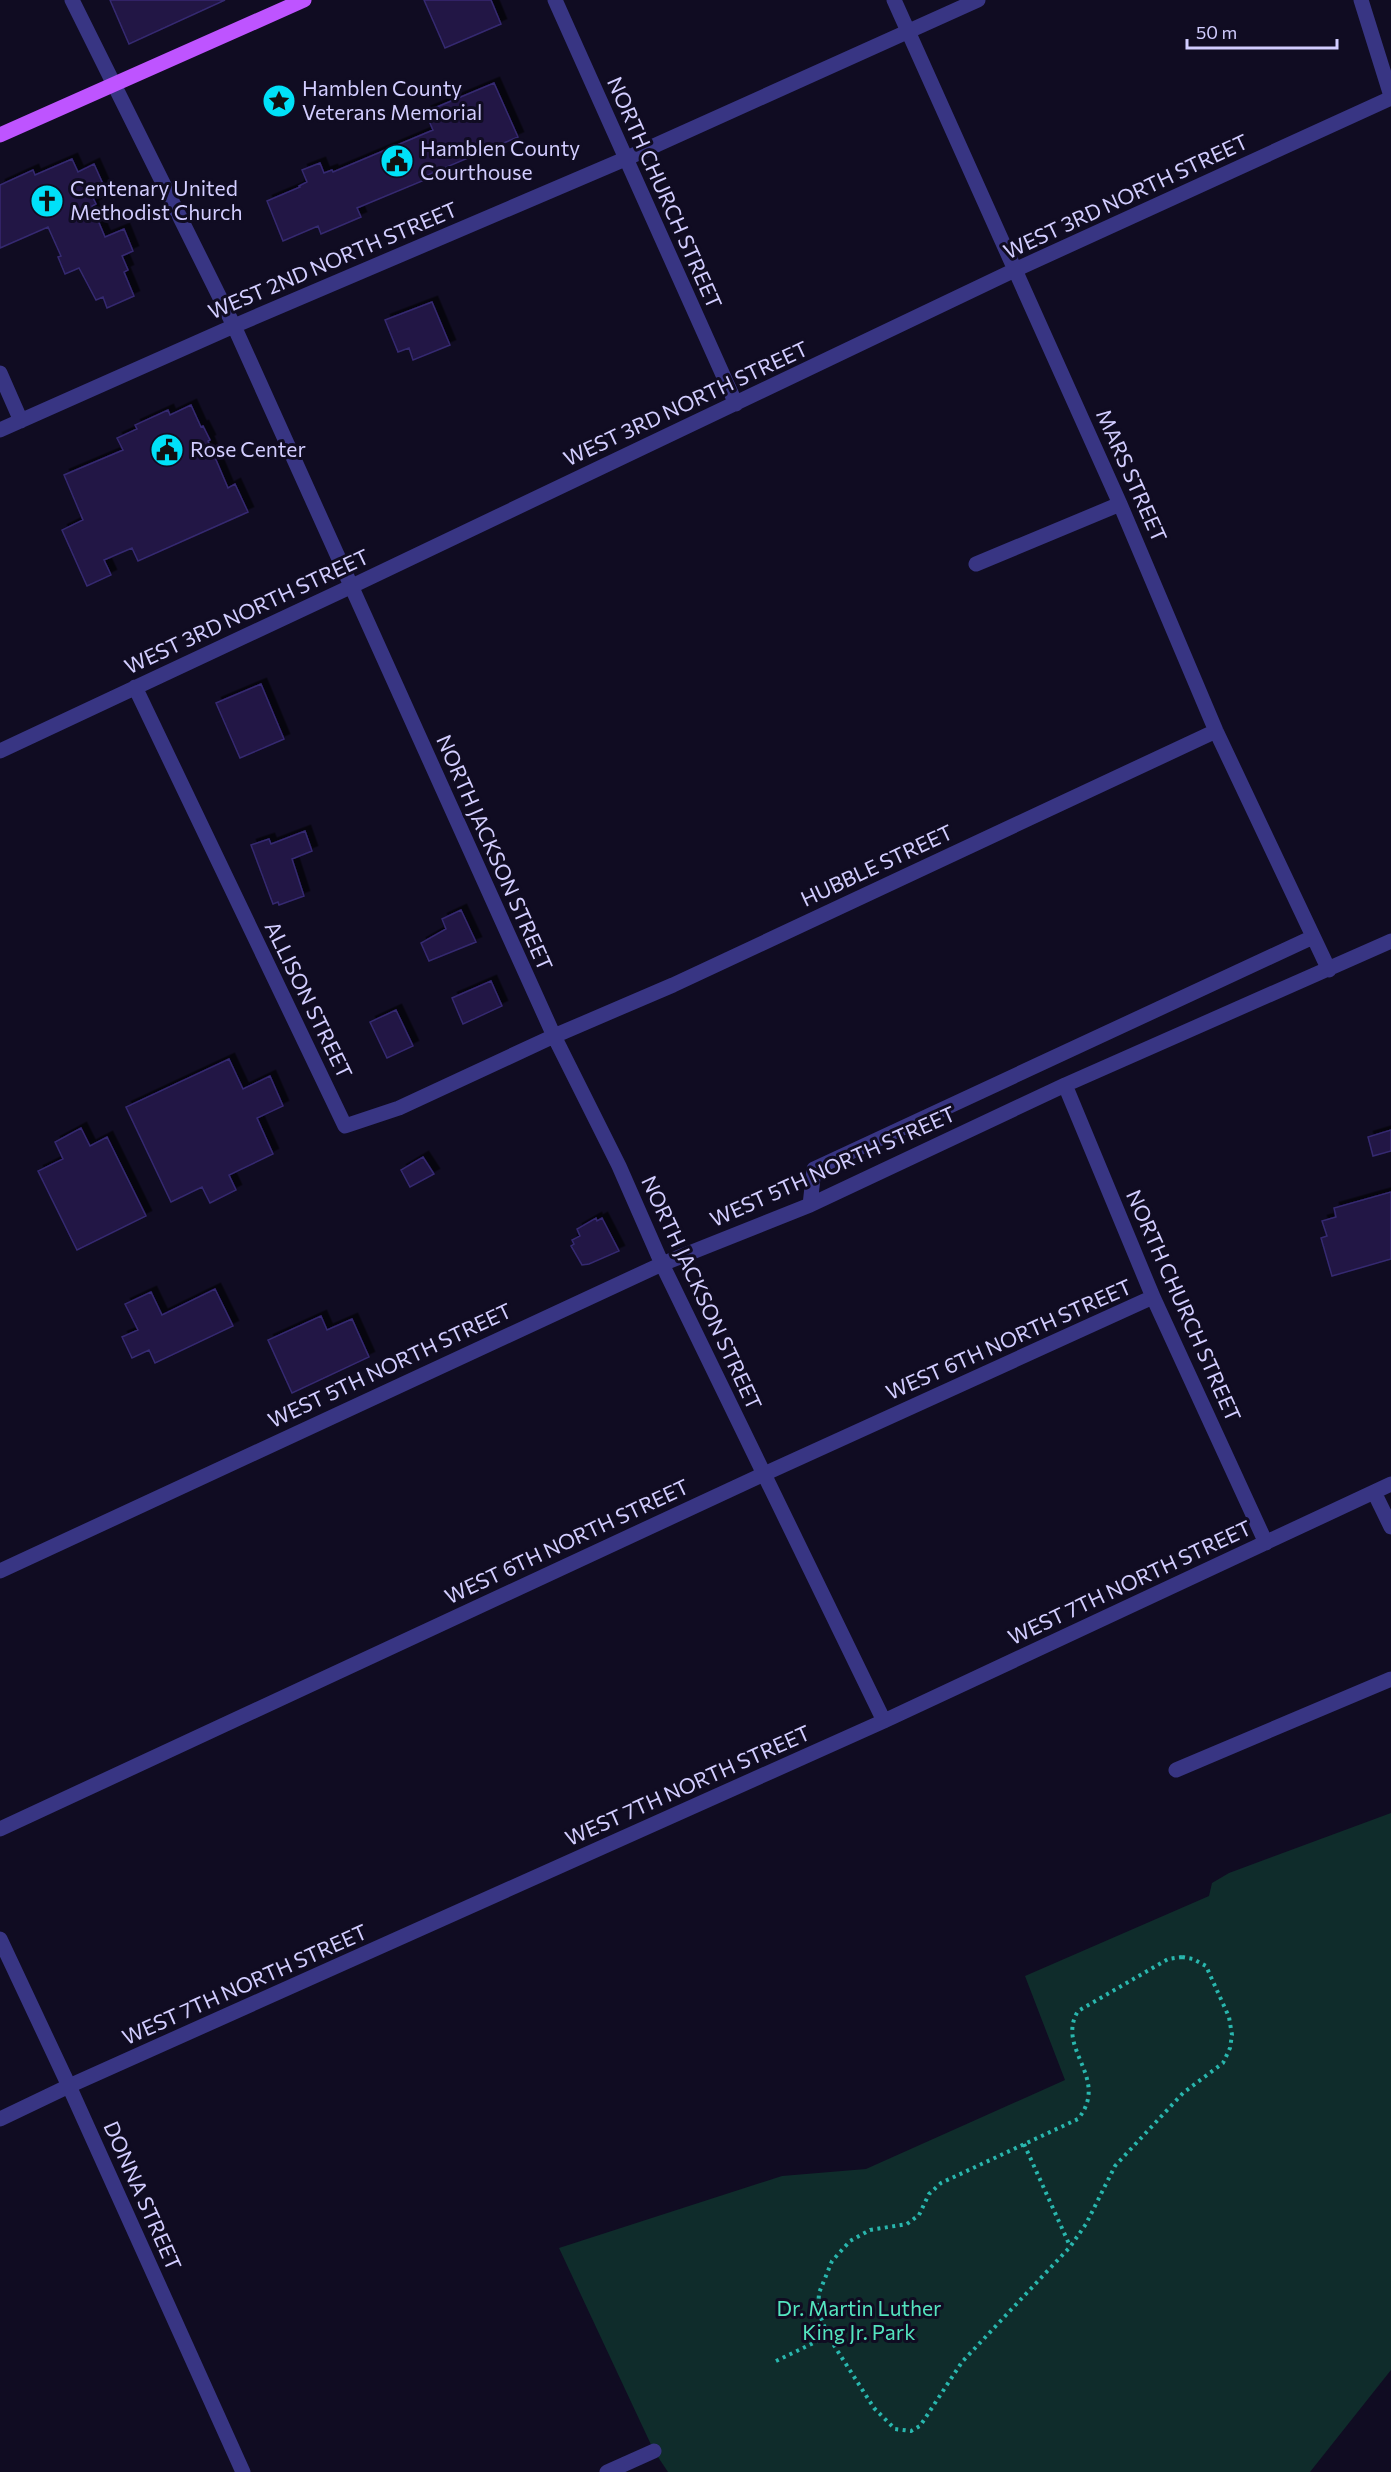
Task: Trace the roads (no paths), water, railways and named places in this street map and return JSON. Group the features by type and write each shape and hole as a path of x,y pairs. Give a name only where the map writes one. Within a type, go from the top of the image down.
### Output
{"main road":[{"path":"0,135 113,87 304,0"}],"street":[{"name":"NORTH JACKSON STREET","path":"72,0 113,87 234,326 554,1036 619,1166 662,1264 884,1721"},
{"name":"MARS STREET","path":"894,0 1017,269 1216,731 1329,970"},
{"name":"WEST 2ND NORTH STREET","path":"0,430 234,326 625,159 978,0"},
{"path":"1361,0 1391,97"},
{"name":"NORTH CHURCH STREET","path":"561,2 625,159 736,404"},
{"name":"WEST 3RD NORTH STREET","path":"0,751 1017,269 1391,97"},
{"path":"0,373 21,421"},
{"path":"976,564 1120,504"},
{"name":"ALLISON STREET","path":"135,687 345,1126 399,1108 554,1036"},
{"name":"HUBBLE STREET","path":"554,1036 684,980 1216,731"},
{"path":"810,1205 814,1169 1313,937"},
{"name":"WEST 5TH NORTH STREET","path":"0,1570 662,1264 810,1205 1065,1085 1329,970 1391,940"},
{"name":"NORTH CHURCH STREET","path":"1065,1085 1153,1297 1266,1543"},
{"name":"WEST 6TH NORTH STREET","path":"0,1829 764,1474 1153,1297"},
{"name":"WEST 7TH NORTH STREET","path":"0,2119 884,1721 1391,1484"},
{"path":"1374,1492 1391,1527"},
{"path":"1176,1770 1391,1678"},
{"name":"DONNA STREET","path":"0,1939 69,2086 243,2472"},
{"path":"607,2472 654,2451"}],"place":[{"name":"Hamblen County Veterans Memorial","path":"279,101"},
{"name":"Hamblen County Courthouse","path":"397,161"},
{"name":"Centenary United Methodist Church","path":"47,201"},
{"name":"Rose Center","path":"167,450"}],"park label":[{"name":"Dr. Martin Luther King Jr. Park","path":"859,2321"}]}
